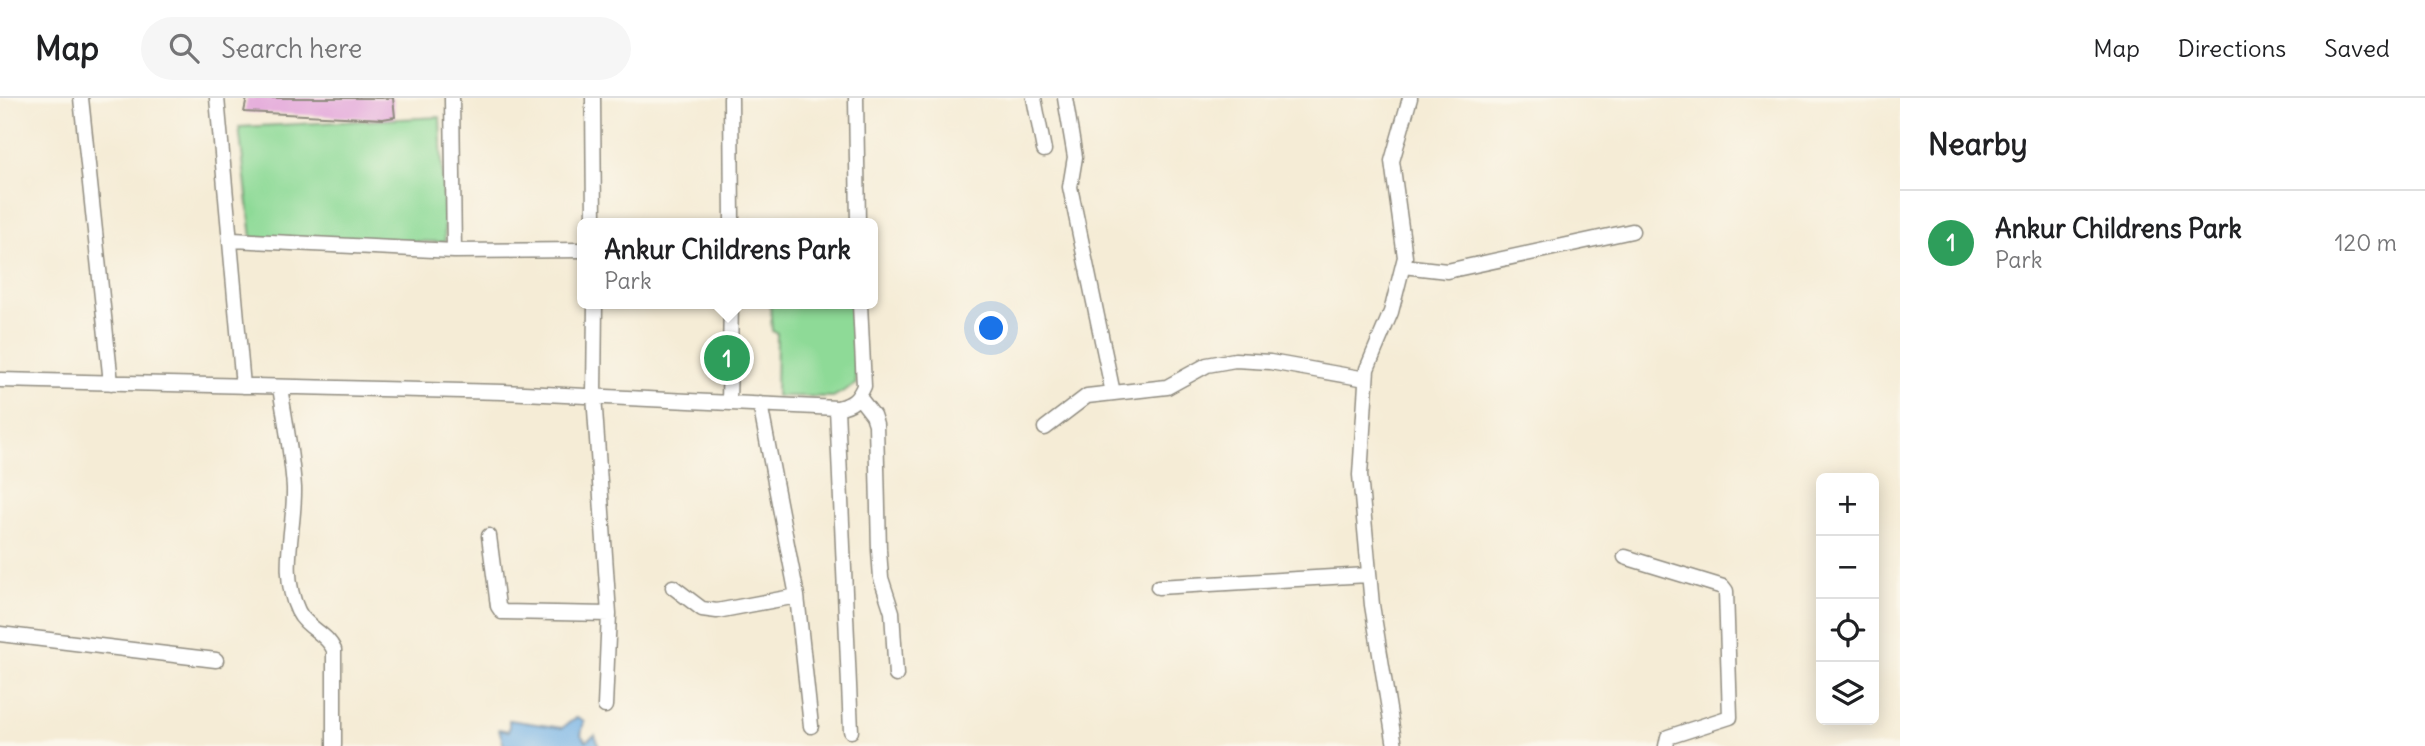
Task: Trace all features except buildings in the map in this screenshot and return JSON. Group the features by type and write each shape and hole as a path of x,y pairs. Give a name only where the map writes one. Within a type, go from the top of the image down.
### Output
{"street":[{"path":"81,98 111,383"},
{"path":"217,98 232,240 243,386"},
{"path":"452,98 454,251"},
{"path":"593,98 594,218"},
{"path":"732,98 732,218"},
{"path":"856,98 858,218"},
{"path":"1034,98 1044,150"},
{"path":"1065,98 1075,157 1070,187 1113,393"},
{"path":"1395,746 1368,575 1360,475 1367,369 1391,312 1405,251 1392,181 1392,161 1410,98"},
{"path":"1403,266 1447,271 1632,231"},
{"path":"232,240 454,251 577,250"},
{"path":"594,309 594,396 609,614 605,706"},
{"path":"729,402 731,309"},
{"path":"0,380 594,396 837,408 849,406 859,397 864,386 860,309"},
{"path":"1045,428 1079,400 1167,387 1207,365 1235,359 1270,362 1366,379"},
{"path":"280,387 293,484 288,571 298,611 305,623 328,639 334,650 334,746"},
{"path":"859,397 873,415 876,424 878,551 881,578 892,612 896,675"},
{"path":"760,404 797,596 811,726"},
{"path":"837,408 851,731"},
{"path":"489,536 498,606 502,612 609,614"},
{"path":"1625,557 1723,587 1726,591 1730,717 1668,737 1666,746"},
{"path":"1158,587 1368,575"},
{"path":"673,587 702,609 717,611 797,596"},
{"path":"0,634 216,660"}],"green space":[{"path":"440,117 445,242 252,238 239,127"},
{"path":"770,309 854,309 856,384 833,397 776,396 777,333 772,331"},
{"path":"710,348 743,349 744,368 711,370"}],"water":[{"path":"577,717 584,721 581,735 586,741 595,735 599,746 504,746 499,729 509,731 509,720 562,728"}],"place":[{"name":"Ankur Childrens Park","path":"727,358"}]}
